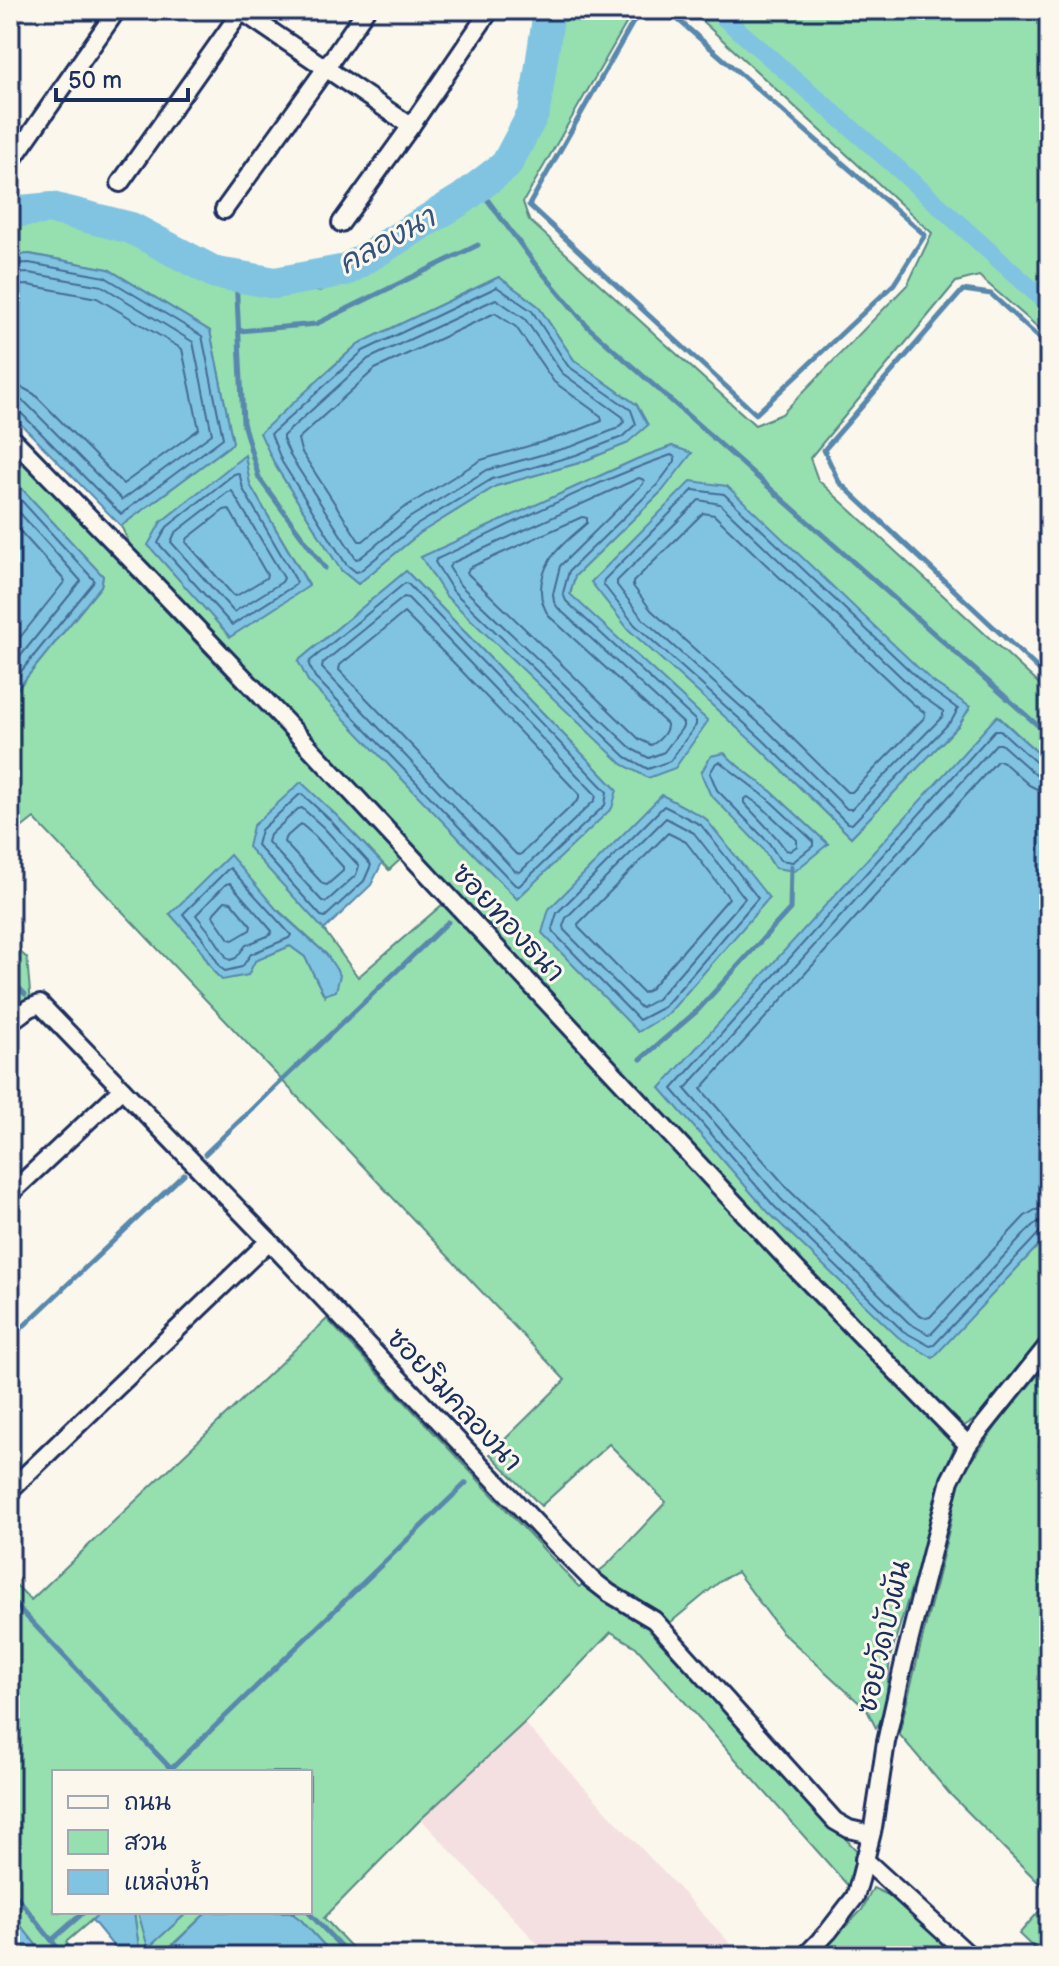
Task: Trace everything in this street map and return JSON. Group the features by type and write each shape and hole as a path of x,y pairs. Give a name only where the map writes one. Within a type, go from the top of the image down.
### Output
{"street":[{"path":"10,163 117,10"},
{"path":"120,183 241,10 411,126"},
{"path":"224,210 366,10"},
{"path":"341,223 490,10"},
{"name":"ซอยทองธนา","path":"10,436 274,709 798,1271 968,1445"},
{"name":"ซอยริมคลองนา","path":"10,1022 40,1004 591,1579 654,1620 835,1821 849,1829 871,1834"},
{"path":"10,1194 122,1089"},
{"path":"10,1490 269,1241"},
{"name":"ซอยวัดบัวผัน","path":"805,1956 855,1897 881,1784 886,1742 950,1480 968,1445 1049,1344"},
{"path":"864,1859 970,1956"}],"shaded area":[{"path":"524,1723 742,1956 549,1956 421,1819"}],"green space":[{"path":"561,10 634,10 523,202 529,220 755,425 782,414 908,284 932,233 690,10 1049,10 1049,337 979,276 956,282 810,458 818,480 1049,693 1049,763 998,716 933,1357 1049,1234 1049,1339 982,1415 964,1426 953,1420 842,1308 131,547 121,526 233,443 210,331 108,269 30,254 10,256 10,222 57,216 126,239 214,286 272,292 319,291 362,275 475,207 515,166 544,102 553,34","holes":["499,277 538,306 574,360 637,405 626,444 579,463 496,486 420,533 358,584 341,570 275,465 314,383 358,344","672,446 663,490 575,576 570,595 422,557 637,459","245,456 250,485 309,585 231,636","406,571 617,790 298,661","933,682 970,707 959,725 851,837 756,745","724,753 828,844 775,868 763,849"]},
{"path":"10,448 402,858 389,870 336,815 324,930 358,977 443,904 955,1445 943,1474 925,1545 890,1657 885,1714 876,1728 867,1710 781,1631 737,1572 723,1579 654,1636 860,1854 850,1888 636,1647 611,1632 524,1723 421,1819 324,1918 360,1956 334,1956 293,1914 312,1914 312,1770 52,1770 52,1914 99,1914 66,1942 76,1956 34,1956 40,1950 10,1912 10,1579 31,1600 327,1319 579,1587 608,1564 666,1502 609,1444 541,1506 490,1454 565,1380 34,818 10,837 10,698 101,586 103,576 10,476","holes":["278,910 327,955 324,995 305,957 290,946 215,973 197,944 170,914"]},
{"path":"10,943 27,958 32,1015 10,1035"},
{"path":"1049,1361 1049,1430 1039,1446 1049,1460 1049,1893 949,1793 899,1734 950,1526 958,1480"},
{"path":"873,1888 893,1897 956,1956 817,1956 862,1910"},
{"path":"1049,1900 1049,1956 1042,1956 1019,1934"},
{"path":"134,1914 139,1914 149,1947 186,1914 205,1914 164,1956 140,1956"}],"water":[{"path":"29,254 108,269 210,331 233,443 121,526 10,413 10,256"},
{"path":"499,277 538,306 574,360 637,405 648,425 626,444 579,463 496,486 420,533 358,584 341,570 275,465 260,433 358,344"},
{"path":"672,446 692,453 663,490 575,576 570,594 708,721 675,768 648,778 622,764 446,596 421,557"},
{"path":"245,455 250,485 309,586 230,637 148,545 161,522"},
{"path":"10,476 103,576 101,586 10,698"},
{"path":"691,481 727,486 933,682 970,707 959,725 851,837 756,745 629,630 591,582"},
{"path":"406,571 617,790 612,808 517,899 308,681 298,661"},
{"path":"997,716 1049,763 1049,1234 933,1358 898,1337 768,1212 660,1088"},
{"path":"724,753 828,844 795,871 775,868 763,849 710,794 701,773 711,756"},
{"path":"301,782 382,863 371,885 324,930 248,847 253,826"},
{"path":"662,795 705,818 769,898 668,1014 638,1032 542,933 549,909"},
{"path":"230,855 277,910 327,955 340,975 336,991 324,995 305,957 290,946 255,961 248,975 222,980 215,973 197,944 170,914"},
{"path":"10,1912 40,1950 34,1956 10,1956"},
{"path":"99,1914 134,1914 140,1956 110,1956 115,1948 92,1920"},
{"path":"139,1914 186,1914 148,1948"},
{"path":"205,1914 293,1914 334,1956 164,1956"}],"waterway":[{"name":"คลองนา","path":"10,212 52,208 131,228 216,273 275,283 346,270 462,199 506,165 534,112 548,18 553,10"},
{"path":"640,10 529,205 756,414 894,284 925,235 667,10"},
{"path":"715,10 1049,305"},
{"path":"478,187 535,264 588,327 1044,731 1049,731"},
{"path":"239,331 316,324 478,245"},
{"path":"236,276 243,423 259,478 325,568"},
{"path":"1049,347 991,294 963,290 824,450 839,482 1049,679"},
{"path":"641,1059 697,1011 790,909 791,866"},
{"path":"205,1154 448,922"},
{"path":"10,979 25,994"},
{"path":"10,1339 184,1174"},
{"path":"171,1769 466,1483"},
{"path":"10,1599 172,1770"},
{"path":"10,1888 64,1956"},
{"path":"52,1940 82,1914"},
{"path":"310,1914 350,1956"}]}
